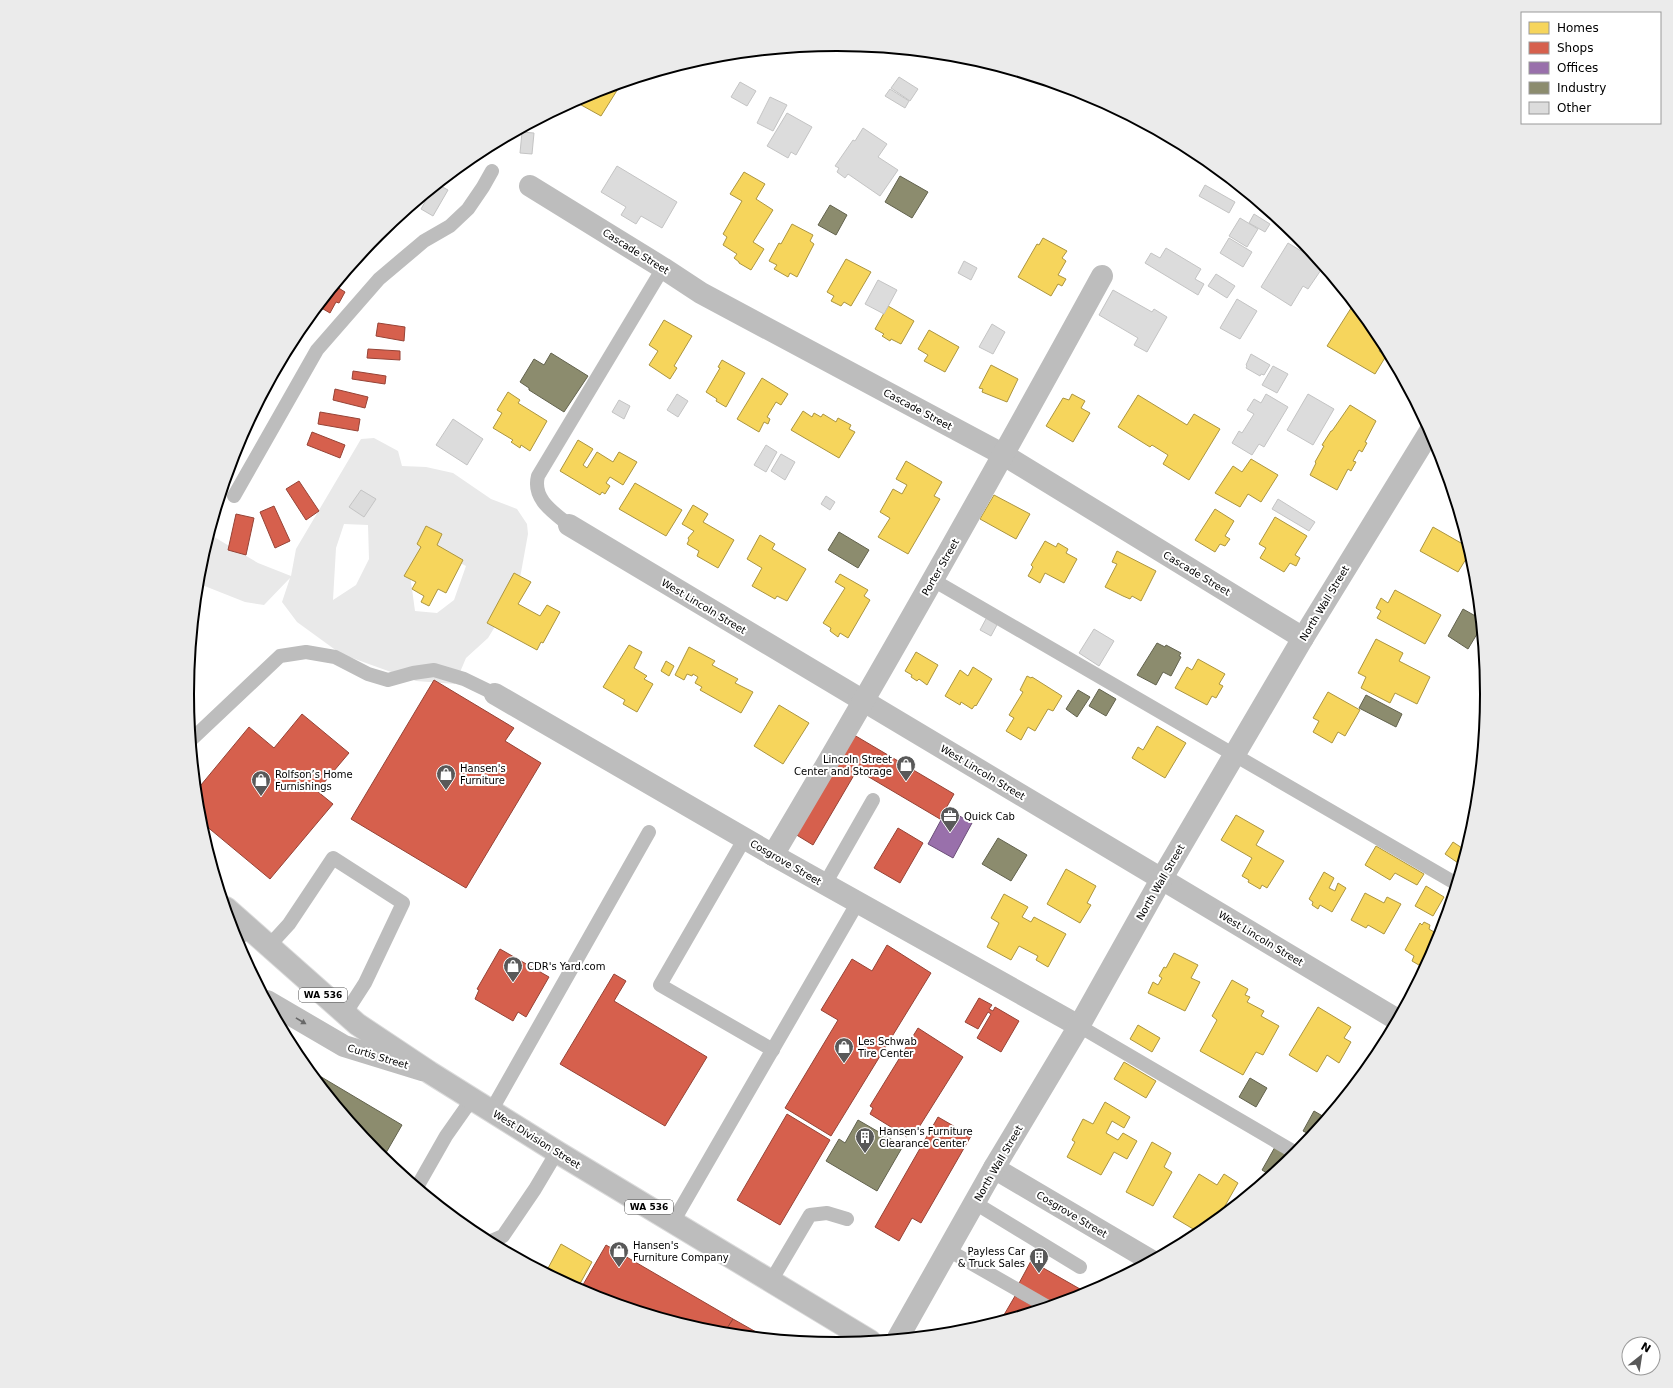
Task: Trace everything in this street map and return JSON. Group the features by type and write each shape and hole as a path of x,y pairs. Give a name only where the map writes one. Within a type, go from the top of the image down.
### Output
{"street":[{"name":"Cascade Street","path":"530,186 701,293 1004,455 1303,638"},
{"name":"Porter Street","path":"773,855 864,702 1004,455 1102,276"},
{"name":"North Wall Street","path":"901,1333 994,1168 1079,1026 1234,754 1426,437"},
{"name":"West Lincoln Street","path":"569,525 1392,1017"},
{"name":"Cosgrove Street","path":"495,694 773,855 1079,1026"},
{"name":"West Division Street","path":"240,932 268,947 357,1024 428,1072 557,1152 862,1336"},
{"name":"Curtis Street","path":"275,1006 344,1046 428,1072"},
{"name":"Cosgrove Street","path":"994,1168 1146,1258"}],"lane":[{"path":"234,496 317,350 380,279 424,241 450,226 468,208 484,187 492,171"},
{"path":"569,525 547,507 538,493 536,485 538,476 663,268"},
{"path":"933,580 1451,881"},
{"path":"195,736 280,656 287,654 306,652 335,657 368,674 388,680 413,673 434,670 464,679 495,694"},
{"path":"825,884 873,800"},
{"path":"491,1111 649,832"},
{"path":"744,838 660,985 773,1050"},
{"path":"268,947 289,924 333,858 403,903 365,983 345,1014"},
{"path":"673,1222 858,902"},
{"path":"1079,1026 1290,1150"},
{"path":"420,1183 446,1136 472,1099"},
{"path":"496,1239 503,1236 535,1189 557,1152"},
{"path":"975,1203 1080,1267"},
{"path":"771,1281 810,1215 827,1213 847,1219"},
{"path":"948,1250 1042,1303"}],"shaded area":[{"path":"374,438 398,451 402,466 426,467 453,473 491,499 517,509 527,524 528,534 518,589 488,638 466,658 455,684 416,681 341,654 297,622 282,602 290,578 264,605 245,602 203,585 213,536 258,563 291,576 296,549 361,439","holes":["344,524 368,525 369,559 356,585 333,600 336,548","427,546 466,566 454,600 437,613 415,611 409,567"]}],"building: Homes":[{"path":"617,90 601,116 580,104"},
{"path":"744,172 765,184 756,199 773,210 753,242 764,249 751,270 739,263 734,258 737,254 723,245 727,237 723,234 742,201 730,194"},
{"path":"792,224 813,235 810,241 814,244 797,277 790,273 788,277 774,269 777,265 769,261 779,243 781,244"},
{"path":"1043,238 1067,251 1062,258 1066,261 1058,275 1066,279 1062,286 1058,284 1051,296 1018,277 1037,244 1039,245"},
{"path":"846,259 871,272 851,306 844,302 841,306 831,301 834,296 827,292"},
{"path":"888,306 914,321 901,344 891,339 890,341 882,336 884,334 875,329"},
{"path":"1351,308 1384,359 1375,374 1327,346"},
{"path":"664,320 692,336 674,366 677,368 670,379 649,365 658,351 649,345"},
{"path":"929,330 959,347 945,372 924,361 928,355 918,349"},
{"path":"722,360 745,373 726,407 706,392 720,368 718,367"},
{"path":"991,365 1018,379 1007,402 982,392 983,389 979,388"},
{"path":"762,378 788,394 781,405 776,402 767,417 770,419 768,424 764,422 759,432 737,419"},
{"path":"508,392 520,400 518,403 547,421 530,451 521,445 520,448 511,442 513,440 493,428 502,413 497,410"},
{"path":"1072,394 1085,401 1081,408 1090,413 1073,442 1046,426 1063,398 1069,400"},
{"path":"1138,395 1187,425 1194,414 1220,429 1189,480 1163,464 1168,455 1152,445 1150,447 1118,427"},
{"path":"1350,405 1376,421 1365,442 1367,443 1362,452 1359,450 1353,461 1356,462 1351,471 1348,469 1337,490 1310,475 1324,446 1322,445"},
{"path":"803,411 812,417 814,413 821,417 823,414 836,422 838,418 851,425 849,429 855,432 839,458 791,430"},
{"path":"578,440 593,449 583,465 587,468 597,452 613,462 619,452 637,462 623,485 610,477 606,483 610,486 605,494 602,492 600,495 560,471"},
{"path":"1251,459 1278,475 1261,502 1248,494 1240,507 1215,493 1233,466 1242,472"},
{"path":"906,461 942,482 934,496 940,499 908,554 878,537 890,518 880,512 893,489 902,494 907,485 896,479"},
{"path":"635,483 682,510 666,536 619,509"},
{"path":"994,495 1030,514 1016,539 980,519"},
{"path":"693,505 708,514 703,522 734,540 718,568 697,556 699,551 687,544 689,540 688,538 694,531 682,524"},
{"path":"1215,509 1234,521 1225,536 1230,539 1225,546 1220,544 1215,552 1195,540"},
{"path":"1275,517 1307,536 1295,555 1300,558 1296,566 1290,563 1284,572 1260,558 1266,548 1259,544"},
{"path":"426,526 442,534 437,545 463,560 446,593 438,589 429,606 421,602 424,596 412,589 416,582 404,576 421,547 417,544"},
{"path":"1433,527 1461,543 1465,560 1458,572 1420,551"},
{"path":"760,535 775,544 772,549 806,569 787,601 777,596 775,599 752,586 762,568 747,559"},
{"path":"1045,541 1056,547 1058,543 1068,549 1066,553 1077,559 1064,583 1045,573 1040,583 1028,576 1033,567 1031,565"},
{"path":"1117,551 1156,571 1141,601 1132,596 1130,599 1105,587 1117,564 1112,562"},
{"path":"514,573 531,582 518,604 540,616 547,605 560,612 543,643 541,642 537,650 487,623"},
{"path":"840,574 868,590 864,596 870,600 848,638 840,633 838,637 830,631 831,628 823,623 845,588 835,582"},
{"path":"1395,590 1441,615 1425,644 1377,618 1381,611 1376,608 1381,598 1388,603"},
{"path":"1376,639 1403,653 1399,661 1430,677 1417,704 1395,693 1390,703 1361,688 1366,677 1358,673"},
{"path":"629,645 642,652 634,668 647,676 644,679 653,684 637,712 623,704 625,700 603,687"},
{"path":"689,647 715,661 712,665 738,679 735,683 753,692 741,713 700,690 702,687 695,683 698,677 693,674 692,676 687,674 684,680 675,675"},
{"path":"916,652 938,665 927,685 919,679 917,681 911,677 912,675 905,671"},
{"path":"1198,659 1225,674 1219,684 1223,686 1216,698 1212,696 1207,705 1175,688 1187,667 1192,670"},
{"path":"666,661 674,666 669,676 661,671"},
{"path":"973,667 992,679 976,706 975,705 972,709 961,702 960,705 945,696 960,670 968,676"},
{"path":"1027,676 1032,677 1062,696 1053,711 1048,709 1035,731 1028,727 1021,740 1006,731 1014,718 1009,715 1023,692 1020,690"},
{"path":"1328,692 1360,710 1345,736 1338,732 1332,743 1313,732 1319,721 1313,718"},
{"path":"779,705 809,723 783,764 754,746"},
{"path":"1157,726 1186,743 1165,778 1132,758 1138,747 1143,750"},
{"path":"1236,815 1264,831 1256,845 1284,861 1267,888 1262,885 1260,889 1248,882 1249,880 1242,876 1252,858 1221,840"},
{"path":"1453,842 1461,847 1457,862 1445,854"},
{"path":"1376,846 1424,874 1417,885 1395,873 1390,880 1365,865"},
{"path":"1066,869 1096,886 1087,903 1091,905 1080,923 1047,904"},
{"path":"1324,872 1334,878 1329,888 1335,891 1338,883 1346,888 1332,912 1320,905 1318,909 1312,905 1313,902 1309,899"},
{"path":"1426,886 1444,897 1433,916 1415,906"},
{"path":"1365,893 1384,903 1387,897 1401,904 1384,934 1368,925 1366,928 1351,920"},
{"path":"1004,894 1028,907 1022,917 1031,922 1034,917 1066,934 1048,967 1036,960 1038,956 1019,946 1011,960 987,947 999,923 991,918"},
{"path":"1424,922 1430,925 1429,929 1434,932 1419,965 1412,961 1414,956 1405,950 1420,923 1422,925"},
{"path":"1174,953 1198,965 1191,978 1200,982 1185,1011 1148,993 1153,982 1158,985 1162,978 1159,976 1164,967 1166,968"},
{"path":"1232,980 1248,989 1245,995 1250,997 1247,1002 1264,1011 1261,1016 1279,1026 1263,1055 1256,1052 1243,1075 1200,1051 1217,1020 1212,1016"},
{"path":"1318,1007 1351,1027 1344,1038 1351,1042 1339,1063 1327,1055 1317,1072 1289,1055"},
{"path":"1138,1025 1160,1038 1152,1052 1130,1039"},
{"path":"1124,1062 1156,1081 1146,1098 1114,1079"},
{"path":"1105,1102 1130,1117 1124,1128 1112,1121 1106,1133 1118,1140 1123,1133 1137,1141 1127,1159 1114,1152 1101,1175 1067,1157 1075,1142 1072,1140 1083,1119 1093,1124"},
{"path":"1152,1142 1171,1153 1164,1167 1172,1172 1153,1206 1126,1192"},
{"path":"1199,1174 1217,1185 1224,1174 1238,1183 1225,1207 1194,1229 1173,1217"},
{"path":"561,1244 592,1262 580,1284 548,1269"}],"building: Shops":[{"path":"338,288 345,292 339,303 336,302 330,313 322,308"},
{"path":"378,323 405,327 404,341 376,336"},
{"path":"368,349 400,351 400,360 367,358"},
{"path":"353,371 386,376 385,384 352,379"},
{"path":"335,389 368,397 365,408 333,400"},
{"path":"320,412 360,419 358,431 318,424"},
{"path":"312,432 345,445 340,458 307,445"},
{"path":"299,481 319,511 306,520 286,489"},
{"path":"274,506 290,541 275,548 260,512"},
{"path":"236,514 254,518 246,555 228,550"},
{"name":"Hansen's Furniture","path":"434,680 514,728 505,741 541,763 466,888 351,819"},
{"name":"Rolfson’s Home Furnishings","path":"302,714 349,753 317,791 333,804 270,879 208,827 200,786 249,727 274,748"},
{"name":"Lincoln Street Center and Storage","path":"849,732 954,794 940,819 857,770 813,845 790,831"},
{"path":"898,828 923,843 900,883 874,868"},
{"name":"Les Schwab Tire Center","path":"887,945 931,973 831,1136 785,1108 838,1020 821,1010 852,959 872,971"},
{"name":"CDR's Yard.com","path":"500,949 549,977 526,1017 518,1012 513,1021 475,999 479,990 477,989"},
{"path":"614,974 626,981 614,1001 707,1057 665,1126 560,1064"},
{"path":"979,998 992,1005 989,1009 993,1011 995,1007 1019,1021 1001,1052 977,1038 991,1014 988,1012 978,1029 965,1022"},
{"path":"918,1028 963,1057 916,1132 911,1130 907,1137 870,1114 873,1108 870,1106"},
{"path":"787,1114 830,1140 780,1225 737,1200"},
{"name":"Hansen's Furniture Clearance Center","path":"938,1117 971,1136 921,1223 912,1218 899,1241 875,1227"},
{"name":"Hansen's Furniture Company","path":"606,1245 733,1319 728,1327 711,1325 630,1303 583,1285"},
{"name":"Payless Car & Truck Sales","path":"1031,1261 1080,1289 1045,1302 1017,1287"},
{"path":"1015,1296 1033,1306 1004,1315"},
{"path":"733,1319 755,1331 753,1331 728,1327"}],"building: Offices":[{"name":"Quick Cab","path":"947,809 972,823 953,858 928,844"}],"building: Industry":[{"path":"900,176 928,192 912,218 885,202"},
{"path":"830,205 847,215 836,235 818,225"},
{"path":"551,353 588,376 564,412 529,390 529,388 520,382 534,359 544,365"},
{"path":"839,532 869,550 858,568 828,550"},
{"path":"1463,609 1475,615 1476,635 1468,649 1448,636"},
{"path":"1157,643 1165,647 1166,645 1181,653 1179,656 1181,657 1171,676 1163,672 1156,685 1137,675"},
{"path":"1099,689 1116,699 1106,716 1089,706"},
{"path":"1078,690 1090,697 1077,717 1066,709"},
{"path":"1366,695 1402,714 1396,727 1359,708"},
{"path":"998,838 1027,855 1011,881 982,864"},
{"path":"320,1076 402,1125 386,1153 353,1118"},
{"path":"1250,1078 1267,1088 1256,1107 1239,1097"},
{"path":"1314,1111 1322,1116 1306,1133 1303,1131"},
{"name":"Hansen's Furniture Clearance Center","path":"858,1120 903,1146 877,1191 826,1161 839,1139 845,1143"},
{"path":"1275,1147 1286,1153 1265,1172 1262,1170"}],"building: Other":[{"path":"899,77 918,89 910,101 891,88"},
{"path":"740,82 756,91 747,106 731,97"},
{"path":"890,89 909,101 905,108 885,96"},
{"path":"770,97 787,105 773,131 757,123"},
{"path":"787,113 812,127 796,155 791,152 788,158 767,146"},
{"path":"863,128 887,144 878,157 898,170 880,196 848,174 845,178 837,172 839,168 835,166 853,140 855,141"},
{"path":"522,133 534,133 532,154 520,153"},
{"path":"617,166 677,202 662,228 641,216 636,224 621,215 626,207 601,192"},
{"path":"1205,185 1235,202 1229,213 1199,196"},
{"path":"442,187 448,190 433,216 421,209 426,200"},
{"path":"1254,214 1270,224 1265,232 1249,223"},
{"path":"1240,218 1258,229 1247,247 1229,236"},
{"path":"1229,238 1252,252 1243,267 1220,253"},
{"path":"1288,243 1303,252 1321,271 1308,289 1303,286 1291,306 1261,287"},
{"path":"1166,248 1201,269 1195,279 1204,284 1198,295 1145,263 1151,253 1160,258"},
{"path":"964,261 977,268 971,280 958,273"},
{"path":"1216,274 1235,286 1227,298 1208,286"},
{"path":"878,280 897,290 884,314 865,304"},
{"path":"1113,290 1152,312 1154,309 1167,317 1147,352 1134,345 1138,338 1099,315"},
{"path":"1237,299 1257,311 1240,339 1220,328"},
{"path":"992,324 1005,332 993,354 979,347"},
{"path":"1251,354 1270,365 1264,375 1261,374 1260,376 1246,368"},
{"path":"1273,366 1288,374 1277,393 1262,385"},
{"path":"677,394 688,401 678,417 667,410"},
{"path":"1266,394 1288,407 1264,447 1259,444 1252,455 1232,443 1239,431 1242,433 1254,414 1247,410 1254,399 1261,403"},
{"path":"1308,394 1334,409 1313,445 1287,430"},
{"path":"619,400 630,406 624,419 612,412"},
{"path":"453,419 483,439 467,465 436,445"},
{"path":"766,445 777,452 766,472 754,465"},
{"path":"781,454 795,462 785,480 771,471"},
{"path":"361,490 376,499 364,517 349,507"},
{"path":"826,496 835,502 830,510 821,504"},
{"path":"1278,499 1315,522 1309,531 1272,509"},
{"path":"987,617 998,623 991,636 980,630"},
{"path":"1094,629 1114,641 1099,666 1079,653"}],"place":[{"name":"Lincoln Street Center and Storage","path":"906,782"},
{"name":"Hansen's Furniture","path":"446,791"},
{"name":"Rolfson’s Home Furnishings","path":"261,797"},
{"name":"Quick Cab","path":"950,833"},
{"name":"CDR's Yard.com","path":"513,983"},
{"name":"Les Schwab Tire Center","path":"844,1064"},
{"name":"Hansen's Furniture Clearance Center","path":"865,1154"},
{"name":"Hansen's Furniture Company","path":"619,1268"},
{"name":"Payless Car & Truck Sales","path":"1039,1274"}]}
